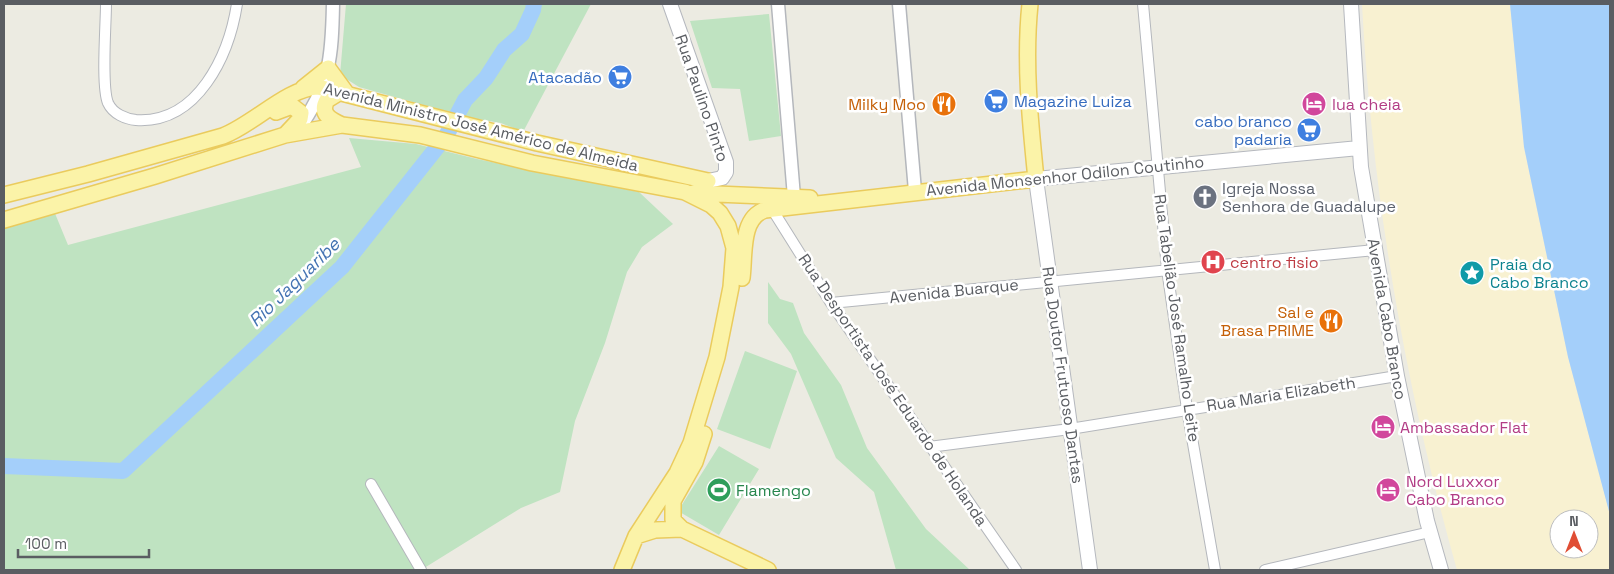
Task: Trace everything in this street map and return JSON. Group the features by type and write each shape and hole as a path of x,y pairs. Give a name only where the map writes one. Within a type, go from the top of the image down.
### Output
{"main road":[{"name":"Rua Paulino Pinto","path":"670,4 726,162 726,172 722,178 708,181"},
{"path":"1030,4 1027,37 1029,104 1036,179"},
{"name":"Avenida Cabo Branco","path":"1351,4 1359,148 1375,250 1396,376 1430,532 1441,570"},
{"path":"300,90 328,68 343,93 327,100 324,109 328,117 342,125"},
{"name":"Avenida Ministro José Américo de Almeida","path":"4,194 88,174 223,136 248,124 300,90 324,87 537,143 708,181"},
{"path":"248,124 284,107 292,106 299,110 301,116 291,134"},
{"name":"Avenida Ministro José Américo de Almeida","path":"4,220 291,134 342,125 420,135 532,163 685,192 711,205 720,213 728,226 734,248 731,287 717,357 691,443 677,472 636,536"},
{"name":"Avenida Monsenhor Odilon Coutinho","path":"772,209 915,191 1359,148"},
{"name":"Rua Doutor Frutuoso Dantas","path":"1036,179 1090,570"},
{"path":"685,192 856,199"},
{"path":"682,529 672,515 673,501 701,445 733,331 748,224 758,212 772,209"},
{"path":"622,570 636,536 655,530 682,529 768,570"}],"street":[{"path":"106,4 106,84 108,104 117,114 132,120 144,120 175,112 189,103 204,88 231,32 237,4"},
{"path":"291,134 315,106 324,87 328,68 333,4"},
{"path":"778,4 794,197"},
{"path":"899,4 915,191"},
{"name":"Rua Tabelião José Ramalho Leite","path":"1143,4 1168,269 1187,409 1215,570"},
{"name":"Rua Desportista José Eduardo de Holanda","path":"772,209 831,303 1016,570"},
{"name":"Avenida Buarque","path":"831,303 1375,250"},
{"name":"Rua Maria Elizabeth","path":"929,446 1070,429 1396,376"},
{"path":"371,484 420,570"},
{"path":"1265,570 1430,532"}],"green space":[{"path":"346,4 591,4 523,132 501,123 466,117 359,87 340,75"},
{"path":"769,14 781,136 749,141 740,89 712,88 690,21"},
{"path":"349,138 416,144 477,159 639,192 673,224 642,247 627,272 605,343 575,421 560,492 521,508 421,570 4,570 4,225 54,211 68,245 361,167"},
{"path":"768,282 780,299 793,303 804,333 841,385 867,448 926,529 970,570 896,570 874,492 836,458 791,354 768,323"},
{"path":"745,351 797,371 770,449 717,429"},
{"name":"Flamengo","path":"719,446 759,469 719,535 678,511"}],"sand":[{"name":"Praia do Cabo Branco","path":"1362,4 1510,4 1524,147 1568,357 1610,515 1610,570 1457,570 1438,501 1407,361 1394,290 1374,147"}],"water":[{"path":"1510,4 1610,4 1610,515 1568,357 1524,147"}],"waterway":[{"name":"Rio Jaguaribe","path":"4,466 123,471 342,267 446,136 465,100 486,78 504,50 522,34 534,4"}],"place":[{"name":"Atacadão","path":"620,77"},
{"name":"Magazine Luiza","path":"996,101"},
{"name":"Milky Moo","path":"944,104"},
{"name":"lua cheia","path":"1314,104"},
{"name":"cabo branco padaria","path":"1309,130"},
{"name":"Igreja Nossa Senhora de Guadalupe","path":"1205,197"},
{"name":"centro fisio","path":"1213,262"},
{"name":"Praia do Cabo Branco","path":"1472,273"},
{"name":"Sal e Brasa PRIME","path":"1331,321"},
{"name":"Ambassador Flat","path":"1383,427"},
{"name":"Flamengo","path":"719,490"},
{"name":"Nord Luxxor Cabo Branco","path":"1388,490"}]}
